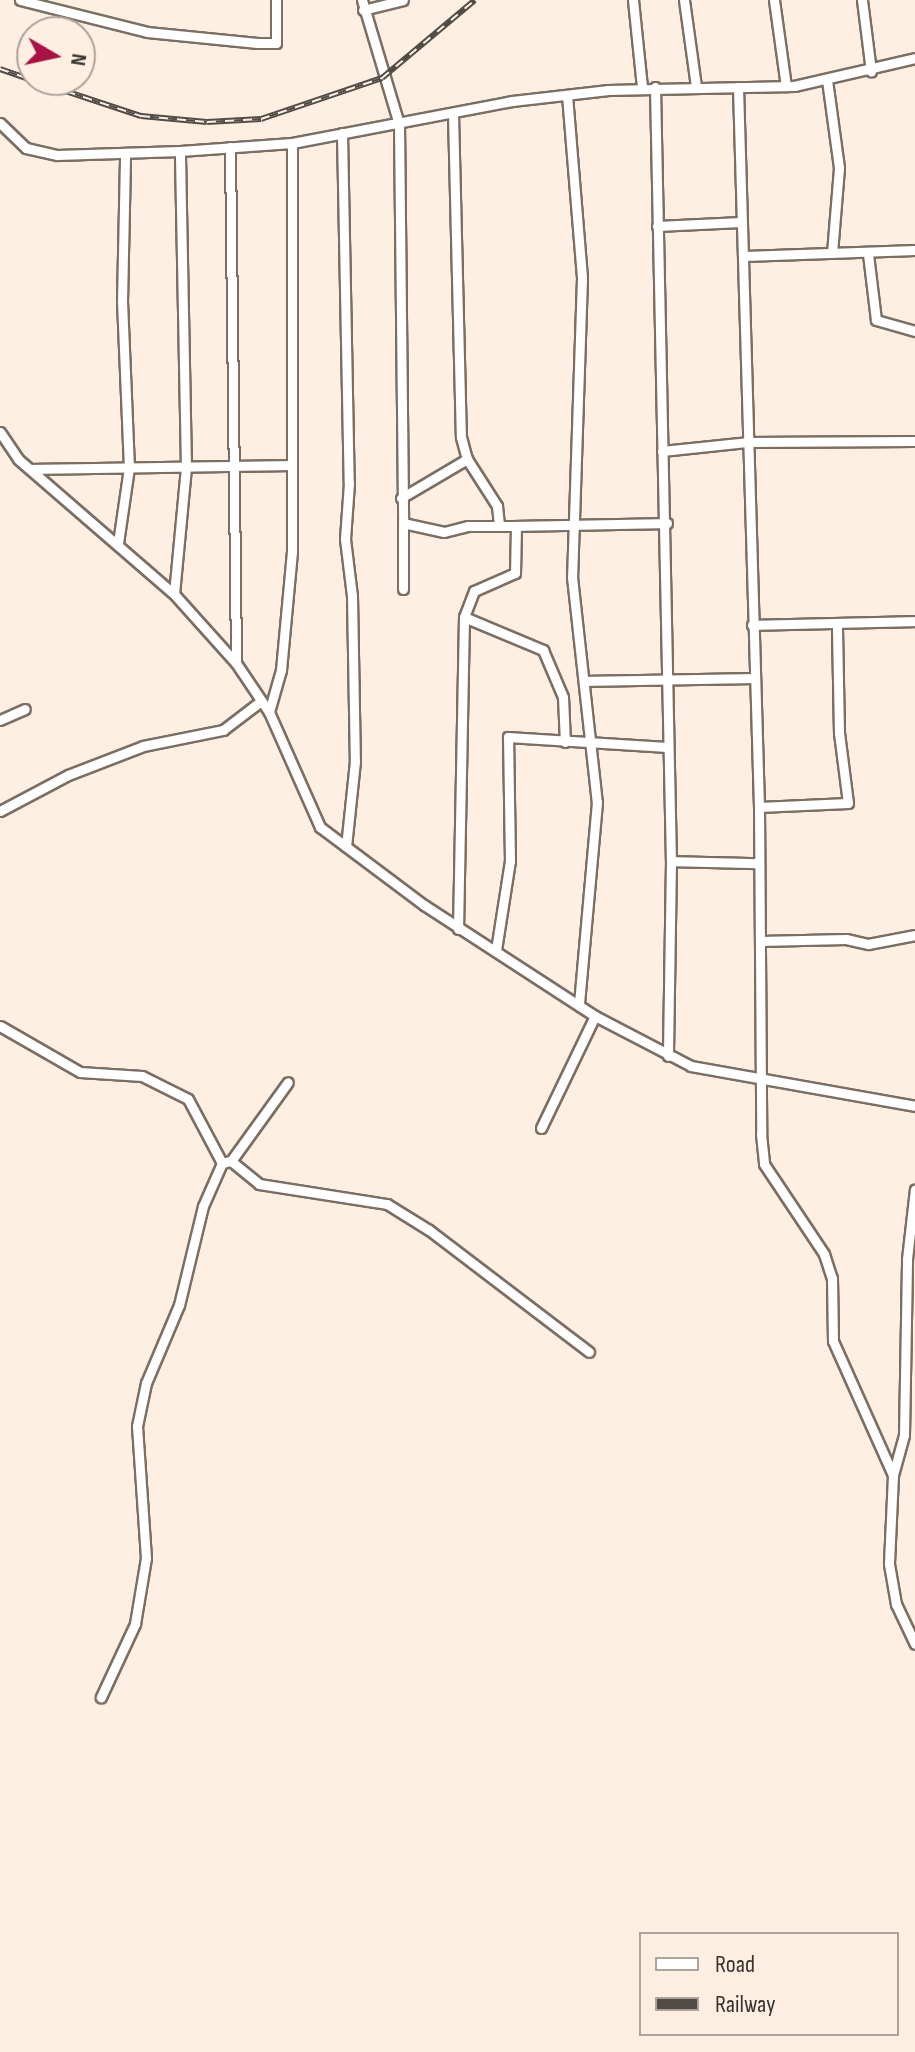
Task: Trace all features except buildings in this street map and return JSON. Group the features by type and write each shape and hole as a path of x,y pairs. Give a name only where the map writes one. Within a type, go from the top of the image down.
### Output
{"street":[{"path":"20,0 147,32 276,43 276,0"},
{"path":"403,0 362,5 399,124 404,247 403,589"},
{"path":"633,0 642,87"},
{"path":"684,0 696,86"},
{"path":"774,0 786,86"},
{"path":"862,0 871,71"},
{"path":"0,124 26,148 57,155 125,154 292,143 567,95 642,87 786,86 871,71 915,58"},
{"path":"827,80 839,168 832,253"},
{"path":"655,87 662,451 667,523 667,747 671,861 668,1056"},
{"path":"738,87 752,678 759,807 755,863 760,941 764,1164 824,1254 832,1278 833,1341 893,1475"},
{"path":"567,95 582,278 572,577 594,743 595,854 579,1005"},
{"path":"453,114 459,411 467,459 494,498 499,525"},
{"path":"342,133 349,483 345,539 352,596 355,761 346,847"},
{"path":"269,712 288,625 292,143"},
{"path":"230,147 237,464 236,663"},
{"path":"174,594 186,468 180,151"},
{"path":"118,543 129,468 122,302 125,154"},
{"path":"657,226 741,222"},
{"path":"744,256 915,250"},
{"path":"868,254 876,320 915,331"},
{"path":"0,432 5,445 174,594 236,663 269,712 311,814 346,847 458,929 496,950 595,1016 668,1056 691,1066 915,1106"},
{"path":"662,451 747,442 915,441"},
{"path":"401,498 467,459"},
{"path":"32,469 290,465"},
{"path":"403,523 444,532 499,525 574,526 617,521 667,523"},
{"path":"458,929 464,617 474,591 515,573 516,526"},
{"path":"464,617 543,650 563,697 565,742"},
{"path":"752,625 837,627 915,621"},
{"path":"759,807 848,803 839,733 837,627"},
{"path":"585,681 752,678"},
{"path":"0,811 68,775 143,746 223,730 261,701"},
{"path":"0,720 25,709"},
{"path":"496,950 510,861 508,737 667,747"},
{"path":"671,861 755,863"},
{"path":"760,941 846,939 868,944 915,935"},
{"path":"541,1128 595,1016"},
{"path":"0,1026 80,1072 142,1076 188,1099 226,1162 259,1184 387,1204 429,1230 589,1352"},
{"path":"101,1697 135,1624 146,1558 137,1441 146,1383 179,1305 203,1206 226,1162 288,1082"},
{"path":"915,1189 907,1259 904,1435 893,1475 889,1564 896,1604 915,1644"}],"railway":[{"path":"80,96 141,116 207,122 261,119 382,78 475,0"},
{"path":"0,69 16,74"}]}
